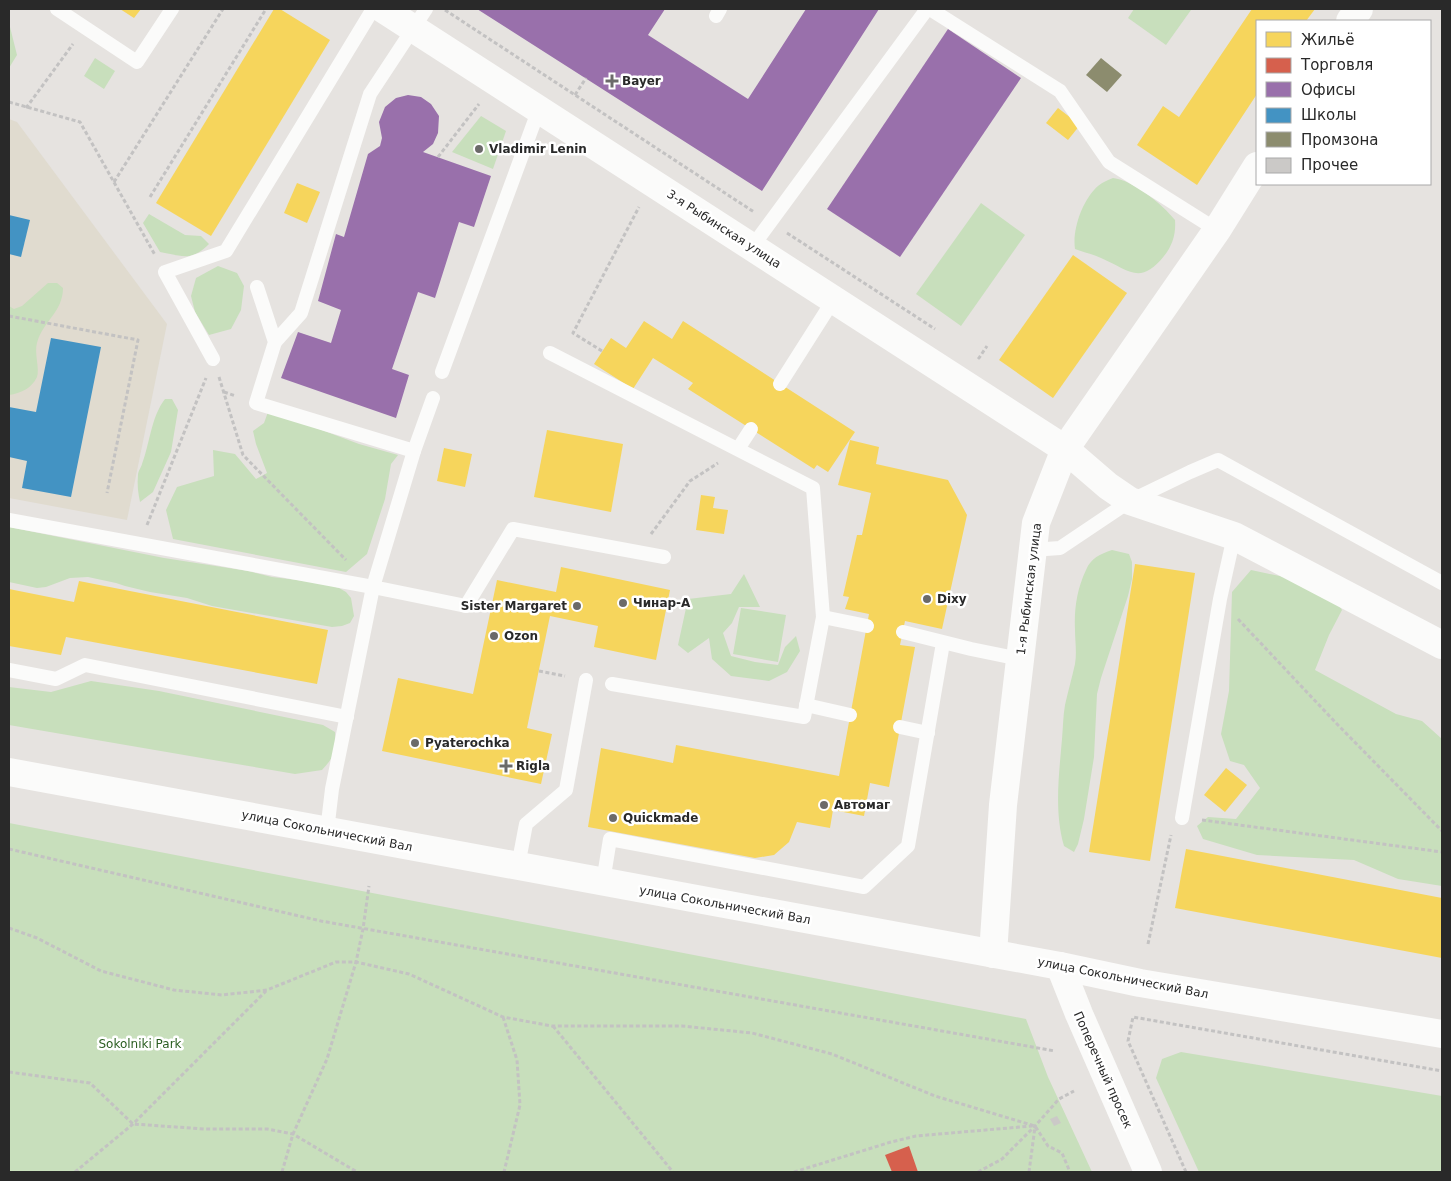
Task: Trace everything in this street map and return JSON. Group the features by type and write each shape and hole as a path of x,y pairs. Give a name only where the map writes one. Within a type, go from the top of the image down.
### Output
{"main road":[{"path":"1351,20 1359,9"},
{"name":"3-я Рыбинская улица","path":"406,15 539,110 1065,449 1108,486 1130,502 1234,536 1442,645"},
{"name":"1-я Рыбинская улица","path":"994,954 1003,804 1036,523 1065,449 1217,230 1256,168"},
{"name":"улица Сокольнический Вал","path":"9,772 1060,966 1140,983 1442,1034"},
{"name":"Поперечный просек","path":"1060,966 1148,1172"}],"lane":[{"path":"57,9 137,62 172,9"},
{"path":"214,358 165,272 226,251 373,9"},
{"path":"752,247 928,9 1060,91 1110,162 1217,230"},
{"path":"406,15 370,94 301,313 275,342 256,403 414,451"},
{"path":"442,372 539,110"},
{"path":"257,287 275,342"},
{"path":"780,384 834,299"},
{"path":"550,353 813,488 823,617 804,717 612,684"},
{"path":"327,831 332,789 372,587 414,451 433,398"},
{"path":"738,449 751,429"},
{"path":"1032,550 1060,548 1130,502 1218,460 1442,582"},
{"path":"9,520 466,606 512,529 664,556"},
{"path":"1182,818 1220,599 1234,536"},
{"path":"823,617 867,626"},
{"path":"903,632 1020,659"},
{"path":"603,882 610,839 864,887 908,846 943,642"},
{"path":"9,670 56,679 86,665 347,716"},
{"path":"518,866 526,824 566,790 586,680"},
{"path":"806,705 850,715"},
{"path":"900,727 928,733"}],"path":[{"path":"114,182 223,9"},
{"path":"150,197 266,9"},
{"path":"443,9 940,333"},
{"path":"26,108 66,53"},
{"path":"575,95 586,78"},
{"path":"438,157 481,101"},
{"path":"9,102 80,122 165,272"},
{"path":"602,351 573,333 640,207"},
{"path":"9,316 138,340 108,493"},
{"path":"972,353 979,358 987,346"},
{"path":"139,545 214,358"},
{"path":"214,358 243,455 372,587"},
{"path":"640,552 690,482 738,449"},
{"path":"1220,599 1336,723 1442,831"},
{"path":"1148,944 1172,830 1182,818 1442,852"},
{"path":"9,849 321,921 1056,1051"},
{"path":"282,1172 293,1134 327,1059 356,962 369,886"},
{"path":"9,928 37,938 101,971 174,990 222,995 267,990 336,962 356,962 409,974 503,1017 552,1026 682,1026 752,1033 832,1054 935,1096 1035,1126 1048,1146 1062,1154 1070,1172"},
{"path":"75,1172 133,1124 267,990"},
{"path":"503,1017 517,1060 520,1105 504,1172"},
{"path":"1186,1172 1128,1040 1133,1017 1442,1071"},
{"path":"552,1026 673,1172"},
{"path":"9,1072 90,1084 133,1124 204,1129 267,1129 293,1134 357,1172"},
{"path":"978,1172 1002,1159 1059,1099 1074,1091"},
{"path":"794,1172 916,1136 1035,1126"},
{"path":"1029,1172 1035,1126"}],"shaded area":[{"path":"9,119 17,122 167,324 127,520 9,498"}],"green space":[{"path":"1134,9 1191,10 1166,45 1128,18"},
{"path":"9,23 17,55 9,68"},
{"path":"95,58 115,71 104,89 84,76"},
{"path":"481,116 506,131 493,169 452,152"},
{"path":"1113,178 1129,183 1147,194 1175,220 1175,230 1170,248 1156,265 1148,271 1134,273 1127,271 1098,257 1075,249 1075,233 1083,206 1098,186"},
{"path":"981,203 1025,235 961,326 916,294"},
{"path":"149,214 185,235 201,236 209,244 203,250 186,256 160,252 143,223"},
{"path":"218,266 237,273 244,286 241,310 231,329 209,335 195,312 191,296 196,278"},
{"path":"48,283 57,283 63,288 60,304 44,328 37,343 37,377 32,385 25,390 9,395 9,306 14,309 22,306"},
{"path":"165,399 172,399 178,410 171,452 153,492 140,502 138,474 154,422"},
{"path":"268,412 279,414 359,444 398,455 391,464 385,499 367,554 346,572 173,539 166,510 177,487 214,476 213,450 235,454 256,479 267,473 253,431 264,423"},
{"path":"9,527 164,558 248,571 272,577 322,583 346,592 351,598 354,616 350,623 332,627 212,606 187,598 150,592 88,577 70,578 46,587 37,588 9,582"},
{"path":"1112,550 1129,554 1132,562 1132,579 1097,694 1094,757 1084,819 1078,844 1074,852 1064,846 1059,820 1058,793 1064,709 1076,660 1076,607 1080,584 1090,562 1096,557"},
{"path":"1251,570 1294,579 1334,598 1342,610 1329,635 1315,670 1396,714 1422,721 1442,739 1442,886 1398,879 1354,860 1257,855 1203,839 1197,826 1208,817 1236,819 1260,788 1244,765 1230,761 1221,734 1229,691 1232,592"},
{"path":"744,574 760,607 739,607 732,623 723,633 731,656 778,665 785,647 796,636 800,651 787,672 769,681 731,676 712,659 709,638 688,653 678,645 688,599 731,594"},
{"path":"741,608 786,615 778,662 733,654"},
{"path":"91,681 159,691 323,725 335,732 334,753 322,770 295,774 9,725 9,687 51,692"},
{"name":"Sokolniki Park","path":"9,823 1026,1019 1048,1077 1092,1172 9,1172"},
{"path":"1181,1052 1442,1096 1442,1172 1199,1172 1156,1078 1162,1059"}],"building: Жильё":[{"path":"120,9 141,9 134,18"},
{"path":"274,9 280,9 330,40 211,236 156,203"},
{"path":"1252,9 1315,9 1307,20 1256,20 1256,96 1197,185 1137,145 1163,106 1179,117"},
{"path":"1058,108 1080,125 1068,140 1046,123"},
{"path":"297,183 320,192 307,223 284,213"},
{"path":"1073,255 1127,293 1053,398 999,360"},
{"path":"644,321 672,339 683,321 855,432 828,472 817,465 814,469 688,389 693,383 653,358 633,389 594,364 611,338 626,348"},
{"path":"547,430 623,444 611,512 534,497"},
{"path":"850,440 879,447 876,464 948,480 967,515 942,629 905,621 900,645 915,647 889,787 870,783 864,816 833,810 830,828 797,822 789,842 774,855 755,858 588,827 601,748 673,763 676,745 839,776 869,614 845,609 849,597 843,596 857,535 862,535 871,493 838,485"},
{"path":"444,448 472,454 465,487 437,481"},
{"path":"701,495 715,497 713,508 728,510 724,534 696,530"},
{"path":"1135,564 1195,573 1150,861 1089,852"},
{"path":"561,567 670,590 656,660 594,647 598,626 550,616 527,728 552,734 541,784 382,751 398,678 473,694 497,580 556,592"},
{"path":"79,581 328,630 317,684 66,637 61,655 9,646 9,589 74,602"},
{"path":"1226,768 1247,785 1225,812 1204,795"},
{"path":"1186,849 1442,898 1442,958 1175,908"}],"building: Торговля":[{"path":"909,1146 918,1172 892,1172 885,1155"}],"building: Офисы":[{"path":"477,9 665,9 648,35 748,99 806,9 879,9 762,191"},
{"path":"948,29 1021,78 900,257 827,209"},
{"path":"408,95 421,97 431,104 439,116 438,133 433,144 423,152 491,176 474,227 459,222 435,298 418,292 392,369 409,375 396,418 281,378 298,332 331,343 341,310 318,301 336,234 344,237 368,154 380,146 382,138 379,122 385,107 396,98"}],"building: Школы":[{"path":"9,215 30,220 21,257 9,254"},
{"path":"51,338 101,347 71,497 22,488 27,461 9,457 9,407 36,412"}],"building: Промзона":[{"path":"1101,58 1122,75 1107,92 1086,75"}],"building: Прочее":[{"path":"1057,1116 1061,1123 1054,1126 1050,1119"}],"place":[{"name":"Bayer","path":"612,81"},
{"name":"Vladimir Lenin","path":"479,149"},
{"name":"Dixy","path":"927,599"},
{"name":"Чинар-А","path":"623,603"},
{"name":"Sister Margaret","path":"577,606"},
{"name":"Ozon","path":"494,636"},
{"name":"Pyaterochka","path":"415,743"},
{"name":"Rigla","path":"506,766"},
{"name":"Автомаг","path":"824,805"},
{"name":"Quickmade","path":"613,818"}]}
